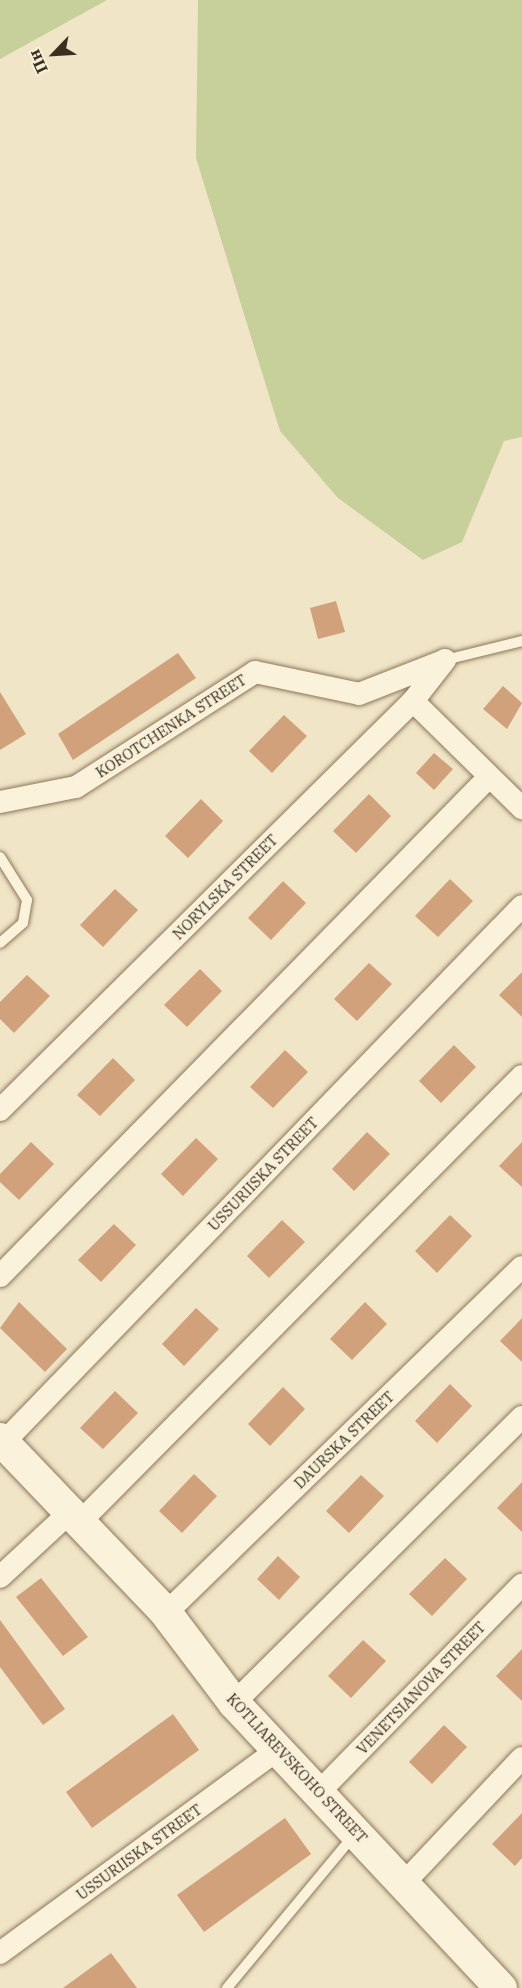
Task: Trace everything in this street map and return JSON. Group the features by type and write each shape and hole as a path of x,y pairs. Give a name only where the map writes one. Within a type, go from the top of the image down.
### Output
{"street":[{"name":"NORYLSKA STREET","path":"0,1110 413,701 445,660"},
{"name":"KOROTCHENKA STREET","path":"2,805 76,787 255,672 358,694 445,660"},
{"path":"413,701 488,778 522,808"},
{"path":"0,1276 488,778"},
{"name":"USSURIISKA STREET","path":"2,1440 522,906"},
{"path":"0,1577 74,1518 522,1076"},
{"name":"DAURSKA STREET","path":"166,1613 522,1267"},
{"path":"234,1703 522,1417"},
{"name":"KOTLIAREVSKOHO STREET","path":"2,1440 166,1613 234,1703 405,1882 501,1988"},
{"name":"VENETSIANOVA STREET","path":"319,1792 522,1585"},
{"name":"USSURIISKA STREET","path":"0,1953 277,1750"},
{"path":"405,1882 522,1758"}],"lane":[{"path":"445,660 522,641"},
{"path":"0,858 27,900 23,923 0,943"},
{"path":"226,1988 357,1832"}],"green space":[{"path":"0,0 107,0 0,59"},
{"path":"198,0 522,0 522,437 504,441 462,542 423,560 338,498 280,431 196,158"}],"building":[{"path":"336,601 345,632 318,639 310,608"},
{"path":"178,653 196,678 73,760 58,734"},
{"path":"503,686 522,703 507,729 483,709"},
{"path":"0,692 26,734 0,750"},
{"path":"284,715 307,736 272,773 249,751"},
{"path":"434,753 453,769 434,790 416,773"},
{"path":"369,794 391,816 356,853 333,831"},
{"path":"201,799 223,821 188,858 165,836"},
{"path":"450,879 473,901 438,937 415,916"},
{"path":"283,881 306,903 271,940 248,918"},
{"path":"115,889 138,910 103,947 80,925"},
{"path":"369,963 392,984 357,1021 334,999"},
{"path":"200,969 222,991 187,1027 164,1005"},
{"path":"522,972 522,1017 499,995"},
{"path":"27,975 50,996 14,1033 0,1019 0,1002"},
{"path":"454,1045 476,1067 441,1103 419,1081"},
{"path":"285,1050 308,1072 273,1108 250,1087"},
{"path":"113,1058 135,1080 100,1116 77,1095"},
{"path":"367,1132 390,1154 354,1191 332,1169"},
{"path":"196,1138 218,1159 183,1196 161,1174"},
{"path":"31,1142 54,1164 19,1200 0,1182 0,1174"},
{"path":"522,1142 522,1187 499,1166"},
{"path":"450,1215 472,1236 437,1273 415,1251"},
{"path":"282,1220 305,1242 269,1278 247,1256"},
{"path":"114,1224 136,1245 101,1282 78,1260"},
{"path":"19,1302 67,1349 45,1372 0,1328"},
{"path":"365,1302 387,1324 352,1360 330,1339"},
{"path":"196,1308 219,1329 184,1366 162,1344"},
{"path":"522,1318 522,1362 500,1341"},
{"path":"450,1384 472,1406 437,1443 415,1421"},
{"path":"283,1387 305,1409 270,1446 248,1424"},
{"path":"115,1391 138,1413 103,1449 80,1428"},
{"path":"194,1474 217,1496 182,1533 159,1511"},
{"path":"361,1475 384,1496 349,1533 326,1511"},
{"path":"522,1482 522,1532 497,1508"},
{"path":"278,1556 300,1577 279,1600 257,1579"},
{"path":"445,1558 467,1579 432,1616 409,1594"},
{"path":"41,1578 88,1637 63,1656 16,1597"},
{"path":"0,1620 65,1709 43,1725 0,1667"},
{"path":"363,1640 386,1661 351,1698 328,1676"},
{"path":"522,1649 522,1701 496,1676"},
{"path":"173,1714 199,1750 92,1828 66,1792"},
{"path":"444,1725 467,1747 432,1784 409,1762"},
{"path":"522,1813 522,1858 515,1866 492,1844"},
{"path":"285,1818 311,1854 204,1932 177,1895"},
{"path":"111,1953 137,1988 63,1988"}]}
